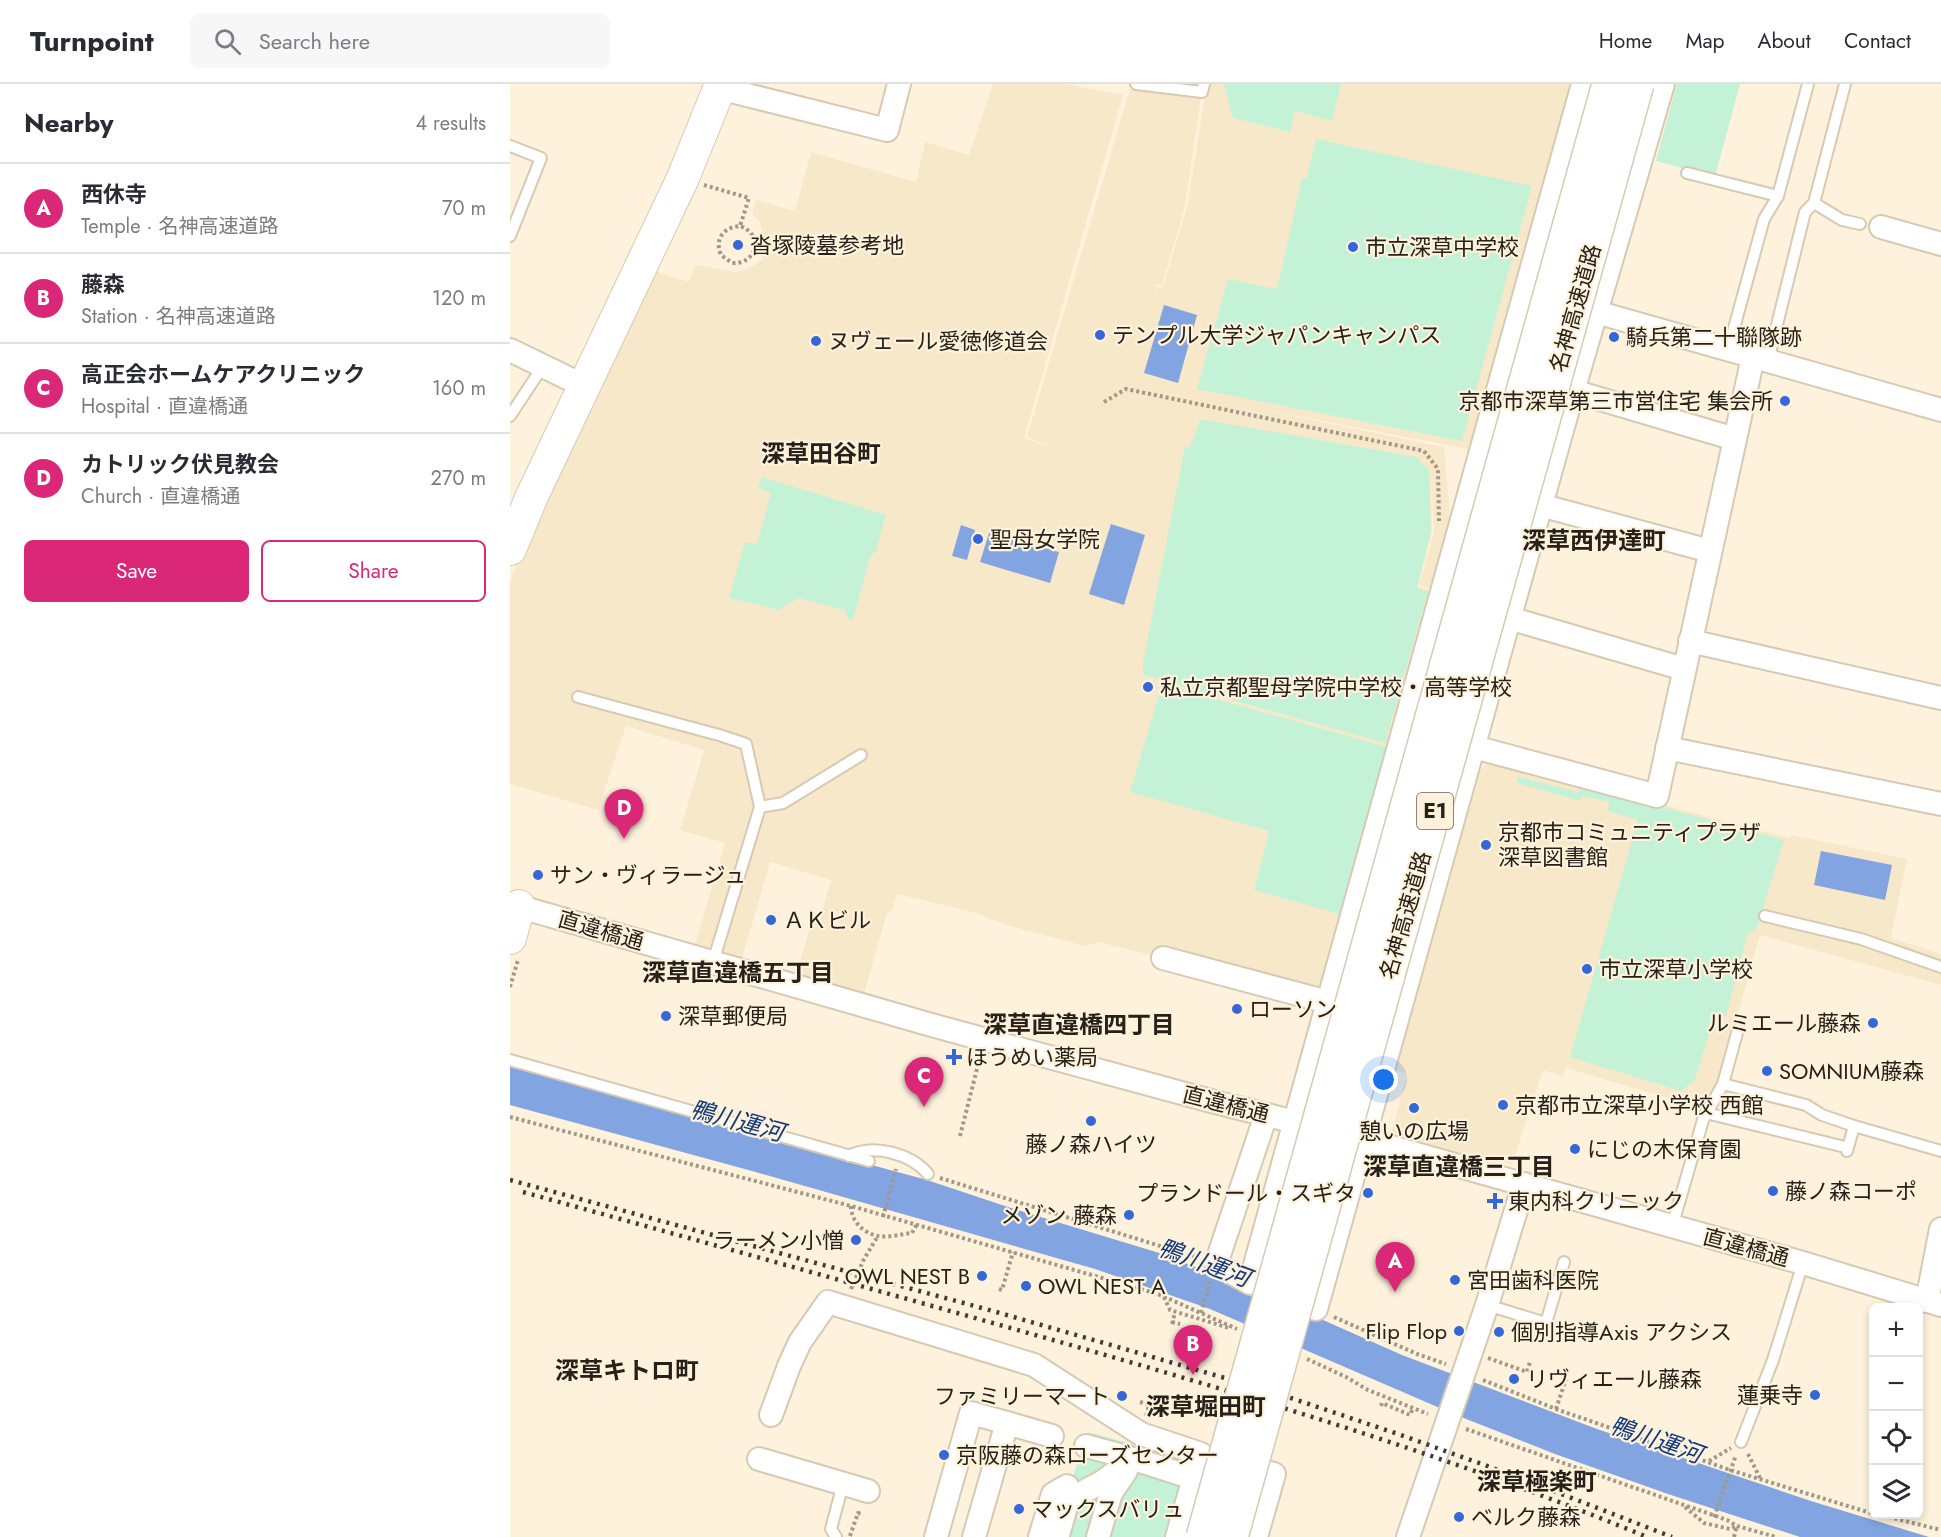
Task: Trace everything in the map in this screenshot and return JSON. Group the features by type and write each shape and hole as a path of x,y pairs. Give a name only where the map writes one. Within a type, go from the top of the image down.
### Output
{"highway":[{"name":"名神高速道路","path":"1203,1537 1609,84"},
{"name":"名神高速道路","path":"1231,1537 1637,84"}],"street":[{"path":"511,541 684,178 720,86 887,130 899,84"},
{"path":"1266,1114 1214,1271 1250,1283 1583,84"},
{"path":"1316,1309 1540,506 1663,84"},
{"path":"1870,225 1941,244"},
{"path":"1596,312 1941,410"},
{"path":"510,350 584,386"},
{"path":"1474,747 1657,796 1735,439 1760,359"},
{"path":"1573,391 1735,439"},
{"path":"1540,506 1710,551"},
{"path":"1509,618 1684,669"},
{"path":"1690,641 1941,698"},
{"path":"1667,748 1941,804"},
{"path":"510,938 515,905"},
{"name":"直違橋通","path":"515,905 984,1039 1524,1184 1803,1263 1934,1303"},
{"path":"1163,958 1328,1002"},
{"path":"1408,1537 1524,1184"},
{"path":"1934,1303 1941,1229"},
{"path":"771,1415 800,1342 828,1302 1034,1365 1142,1434 1201,1454 1274,1474 1256,1537"},
{"path":"941,1536 950,1486 971,1413 1052,1436"},
{"path":"974,1537 1007,1423"},
{"path":"1086,1446 1137,1449 1186,1476"},
{"path":"1137,1449 1102,1482 1068,1500 1058,1535 1039,1529 1053,1494 1137,1449"},
{"path":"1098,1537 1111,1493 1137,1449"},
{"path":"1177,1537 1201,1454"},
{"path":"759,1459 868,1491"},
{"path":"950,1486 986,1496"}],"lane":[{"path":"1136,84 1203,92 1204,84"},
{"path":"1728,350 1764,219 1778,196 1808,84"},
{"path":"1760,359 1805,212 1814,203 1845,84"},
{"path":"510,146 541,158 510,236"},
{"path":"1687,174 1778,196"},
{"path":"1814,203 1842,220 1870,225"},
{"path":"510,416 543,366"},
{"path":"578,697 746,744 760,807 713,962"},
{"path":"760,807 783,803 861,755"},
{"path":"1764,916 1861,939 1941,967"},
{"path":"1672,1227 1706,1113 1724,1084 1737,1033"},
{"path":"510,1060 869,1161"},
{"path":"1724,1084 1806,1106 1822,1115 1854,1126 1941,1151"},
{"path":"1706,1113 1844,1148 1854,1126"},
{"path":"849,1156 859,1151 890,1152 920,1165 928,1174"},
{"path":"1486,1305 1546,1323 1564,1262"},
{"path":"1741,1442 1773,1360 1803,1263"},
{"path":"836,1537 831,1529 843,1484"}],"path":[{"path":"684,178 748,198 740,226"},
{"path":"740,226 753,234 756,245 751,258 745,262 732,263 721,255 719,242 721,235 727,229 740,226"},
{"path":"1104,402 1126,388 1424,451 1438,469 1439,524"},
{"path":"960,1136 984,1039"},
{"path":"510,1117 851,1206 1013,1252 1164,1297 1236,1329 1170,1310 1164,1297"},
{"path":"884,1216 896,1169"},
{"path":"928,1174 1214,1271 1201,1313"},
{"path":"851,1206 851,1214 857,1225 878,1236 912,1233 917,1224"},
{"path":"845,1307 856,1274 878,1236"},
{"path":"1002,1290 1013,1252"},
{"path":"1316,1309 1465,1366 1556,1409 1730,1470 1869,1512"},
{"path":"1175,1312 1172,1323 1180,1324"},
{"path":"1301,1356 1368,1390 1413,1408 1715,1516 1737,1526 1776,1537"},
{"path":"1465,1366 1527,1372 1530,1362"},
{"path":"1556,1409 1566,1378"},
{"path":"1140,1402 1155,1407"},
{"path":"1381,1406 1382,1403 1410,1415 1413,1408"},
{"path":"1715,1516 1730,1470"},
{"path":"1683,1506 1704,1523 1730,1529 1737,1526"},
{"path":"1896,1519 1941,1530"},
{"path":"1734,1537 1737,1526"}],"shaded area":[{"name":"聖母女学院","path":"993,84 1064,84 1123,95 1024,438 1059,450 1027,437 1130,89 1201,97 1185,206 1162,285 1157,284 1151,308 1157,286 1163,287 1187,207 1207,84 1576,84 1473,450 1245,406 1444,447 1451,528 1433,590 1419,586 1434,532 1431,475 1432,532 1418,587 1433,591 1325,983 1309,994 1098,942 1085,946 1006,925 976,913 897,894 891,913 887,913 863,997 795,978 812,921 819,922 831,880 770,862 741,962 694,948 725,843 680,830 704,750 626,726 598,810 510,784 510,582 523,546 651,270 689,282 695,265 736,272 746,270 762,260 764,252 762,229 759,220 752,215 756,200 795,211 811,152 916,182 925,142 969,155"},
{"name":"市立深草小学校","path":"1491,759 1789,838 1792,835 1907,859 1891,938 1941,954 1941,985 1760,935 1717,1088 1703,1108 1566,1068 1563,1076 1543,1070 1512,1165 1500,1161 1498,1167 1391,1134 1407,1074 1394,1070 1481,769"}],"green space":[{"path":"1224,84 1341,84 1332,121 1295,111 1290,132 1233,118"},
{"path":"1677,84 1740,84 1715,177 1656,161"},
{"path":"1316,139 1532,186 1462,441 1197,389 1228,279 1277,289 1302,178 1307,178"},
{"path":"1200,419 1416,457 1429,470 1431,532 1417,588 1428,591 1385,743 1143,675 1143,662 1185,447 1190,448"},
{"path":"762,477 886,515 876,551 870,557 853,620 848,619 845,610 799,598 779,610 729,598 745,542 757,544 771,493 758,488"},
{"path":"1162,684 1387,747 1339,914 1254,890 1269,831 1130,792"},
{"path":"1518,777 1578,792 1581,785 1784,840 1757,928 1747,935 1726,1016 1715,1014 1695,1080 1681,1091 1570,1057 1638,820 1608,811 1609,802 1582,796 1580,801 1517,783"},
{"path":"1089,1432 1182,1458 1186,1468 1167,1537 1055,1537 1077,1463"}],"water":[{"path":"1164,305 1197,315 1178,383 1144,373"},
{"path":"1111,524 1145,535 1124,605 1089,594"},
{"path":"961,525 975,530 967,560 952,556"},
{"path":"989,533 1059,552 1050,583 980,562"},
{"path":"1821,851 1892,865 1885,900 1814,885"},
{"path":"510,1067 927,1180 1166,1255 1402,1355 1597,1429 1811,1501 1929,1537 1800,1537 1555,1454 1456,1415 1210,1309 1095,1269 510,1105"}],"railway":[{"path":"510,1180 993,1311 1270,1391 1515,1476 1672,1537"},
{"path":"523,1192 1053,1340 1278,1406 1501,1480 1647,1537"}],"place":[{"name":"沓塚陵墓参考地","path":"738,245"},
{"name":"市立深草中学校","path":"1353,247"},
{"name":"テンプル大学ジャパンキャンパス","path":"1100,335"},
{"name":"騎兵第二十聯隊跡","path":"1614,337"},
{"name":"ヌヴェール愛徳修道会","path":"816,341"},
{"name":"京都市深草第三市営住宅 集会所","path":"1785,401"},
{"name":"聖母女学院","path":"978,539"},
{"name":"私立京都聖母学院中学校・高等学校","path":"1148,687"},
{"name":"カトリック伏見教会","path":"624,839"},
{"name":"京都市コミュニティプラザ 深草図書館","path":"1486,845"},
{"name":"サン・ヴィラージュ","path":"538,875"},
{"name":"ＡＫビル","path":"771,920"},
{"name":"市立深草小学校","path":"1587,969"},
{"name":"ローソン","path":"1237,1009"},
{"name":"深草郵便局","path":"666,1016"},
{"name":"ルミエール藤森","path":"1873,1023"},
{"name":"ほうめい薬局","path":"954,1057"},
{"name":"SOMNIUM藤森","path":"1767,1071"},
{"name":"京都市立深草小学校 西館","path":"1503,1105"},
{"name":"高正会ホームケアクリニック","path":"924,1107"},
{"name":"憩いの広場","path":"1414,1108"},
{"name":"藤ノ森ハイツ","path":"1091,1121"},
{"name":"にじの木保育園","path":"1575,1149"},
{"name":"藤ノ森コーポ","path":"1773,1191"},
{"name":"プランドール・スギタ","path":"1368,1193"},
{"name":"東内科クリニック","path":"1495,1201"},
{"name":"メゾン 藤森","path":"1129,1215"},
{"name":"ラーメン小憎","path":"856,1240"},
{"name":"OWL NEST B","path":"982,1276"},
{"name":"宮田歯科医院","path":"1455,1280"},
{"name":"OWL NEST A","path":"1026,1286"},
{"name":"西休寺","path":"1395,1292"},
{"name":"Flip Flop","path":"1459,1331"},
{"name":"個別指導Axis アクシス","path":"1499,1332"},
{"name":"藤森","path":"1193,1375"},
{"name":"リヴィエール藤森","path":"1514,1379"},
{"name":"蓮乗寺","path":"1815,1395"},
{"name":"ファミリーマート","path":"1122,1396"},
{"name":"京阪藤の森ローズセンター","path":"944,1455"},
{"name":"マックスバリュ","path":"1019,1509"},
{"name":"ベルク藤森","path":"1459,1517"}],"district":[{"name":"深草田谷町","path":"821,454"},
{"name":"深草西伊達町","path":"1594,541"},
{"name":"深草直違橋五丁目","path":"738,973"},
{"name":"深草直違橋四丁目","path":"1079,1025"},
{"name":"深草直違橋三丁目","path":"1459,1167"},
{"name":"深草キトロ町","path":"627,1371"},
{"name":"深草堀田町","path":"1206,1407"},
{"name":"深草極楽町","path":"1537,1482"}],"water label":[{"name":"鴨川運河","path":"737,1121"},
{"name":"鴨川運河","path":"1204,1263"},
{"name":"鴨川運河","path":"1656,1440"}]}
